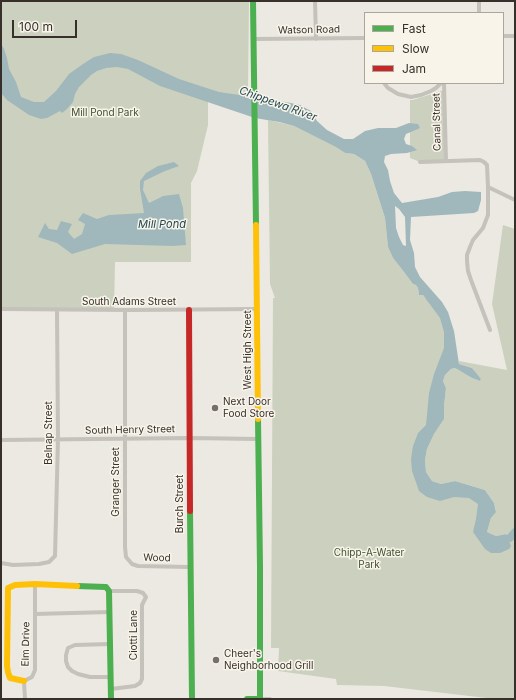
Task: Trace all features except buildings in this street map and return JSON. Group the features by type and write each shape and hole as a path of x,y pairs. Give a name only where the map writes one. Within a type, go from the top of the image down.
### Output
{"street":[{"name":"West High Street","path":"253,1 260,567 260,699"},
{"path":"315,1 316,38"},
{"path":"479,1 479,12"},
{"path":"504,36 515,36"},
{"name":"Watson Road","path":"253,39 364,38"},
{"path":"385,84 388,88 398,94 411,97 430,92 440,84"},
{"name":"Canal Street","path":"444,84 446,161"},
{"path":"420,162 478,160 484,162 488,168 487,219 483,228 473,240 467,255 467,261 468,271 490,330"},
{"path":"488,187 515,200"},
{"name":"South Adams Street","path":"1,309 257,309"},
{"name":"Belnap Street","path":"1,563 13,565 39,564 49,562 55,556 58,439 57,310"},
{"name":"Granger Street","path":"125,310 124,547 126,557"},
{"name":"Burch Street","path":"189,310 192,699"},
{"name":"South Henry Street","path":"1,440 190,438 258,439"},
{"name":"Wood","path":"126,557 132,564 138,566 190,567"},
{"path":"24,681 10,678 8,672 8,588 15,585 35,584 106,586 109,591 110,612 111,699"},
{"name":"Elm Drive","path":"25,699 24,681 32,677 35,670 35,584"},
{"name":"Ciotti Lane","path":"109,591 137,591 143,593 146,597 142,605 142,679 140,683 135,686 112,689"},
{"path":"35,614 110,612"},
{"path":"111,644 75,645 68,648 66,655 68,667 78,674 90,677 111,677"},
{"path":"248,699 270,699"}],"green space":[{"name":"Mill Pond Park","path":"1,1 249,1 248,87 246,104 208,92 208,125 197,171 191,183 191,262 115,262 114,310 1,309"},
{"path":"444,90 446,161 420,162 410,158 410,100"},
{"name":"Chipp-A-Water Park","path":"268,120 294,126 335,146 345,153 354,154 365,161 371,174 385,218 388,247 393,258 413,284 416,285 419,295 423,295 425,298 436,298 451,328 451,351 441,366 434,395 430,425 418,453 417,465 421,477 432,486 450,488 463,486 475,491 483,502 485,539 495,542 508,538 506,534 496,536 487,532 491,518 496,511 494,503 485,490 455,481 441,484 432,481 426,472 425,460 427,449 434,434 444,419 446,388 443,381 445,375 451,369 455,368 480,381 481,379 472,368 459,364 459,361 507,370 492,304 503,225 515,229 515,699 495,699 384,686 337,685 336,679 278,671 279,648 271,648 273,298 275,298 270,284"}],"water":[{"path":"1,44 7,58 9,69 16,82 21,97 34,102 44,102 56,91 69,74 94,57 110,53 121,54 138,60 179,79 219,92 300,105 311,111 317,121 327,130 344,139 353,139 365,131 378,128 396,128 409,123 418,124 420,128 406,134 404,139 406,144 417,150 385,156 384,162 388,170 394,193 402,203 438,197 452,192 481,192 481,200 478,211 474,213 411,217 410,240 414,253 415,267 420,277 442,302 448,312 454,331 459,364 472,368 481,379 480,381 472,378 455,368 451,369 445,375 443,381 446,388 444,419 434,434 427,449 425,460 426,472 432,481 441,484 455,481 485,490 494,503 496,512 491,518 487,532 496,536 506,534 511,546 509,549 500,553 491,553 485,549 473,532 478,504 469,498 454,497 440,501 427,497 419,491 412,471 411,459 413,446 418,433 426,425 429,393 434,374 444,348 444,332 440,318 423,295 419,295 416,285 413,284 393,258 388,247 385,218 371,174 365,161 354,154 345,153 294,126 255,118 160,86 128,69 117,67 106,68 91,75 79,87 73,102 67,109 62,113 60,111 47,118 41,119 29,115 7,100 1,93","holes":["395,206 405,217 406,246 403,245 396,228"]},
{"name":"Mill Pond","path":"174,162 179,166 144,181 143,190 149,203 163,196 179,194 183,208 186,245 105,244 72,254 57,243 38,237 45,223 49,229 57,230 61,221 72,224 68,232 74,239 82,234 85,224 78,220 83,213 97,219 109,215 144,213 140,181 146,173 158,166"}],"waterway":[{"name":"Chippewa River","path":"499,541 510,538 515,532"}],"traffic: fast":[{"path":"253,1 256,225"},
{"path":"258,419 260,699"},
{"path":"190,511 192,699"},
{"path":"77,586 106,587 109,591 111,699"},
{"path":"247,699 260,699"}],"traffic: slow":[{"path":"256,225 258,419"},
{"path":"24,681 10,678 8,672 8,588 15,585 35,584 77,586"}],"traffic: jam":[{"path":"189,310 190,511"}],"place":[{"name":"Next Door Food Store","path":"215,408"},
{"name":"Cheer's Neighborhood Grill","path":"216,660"}]}
